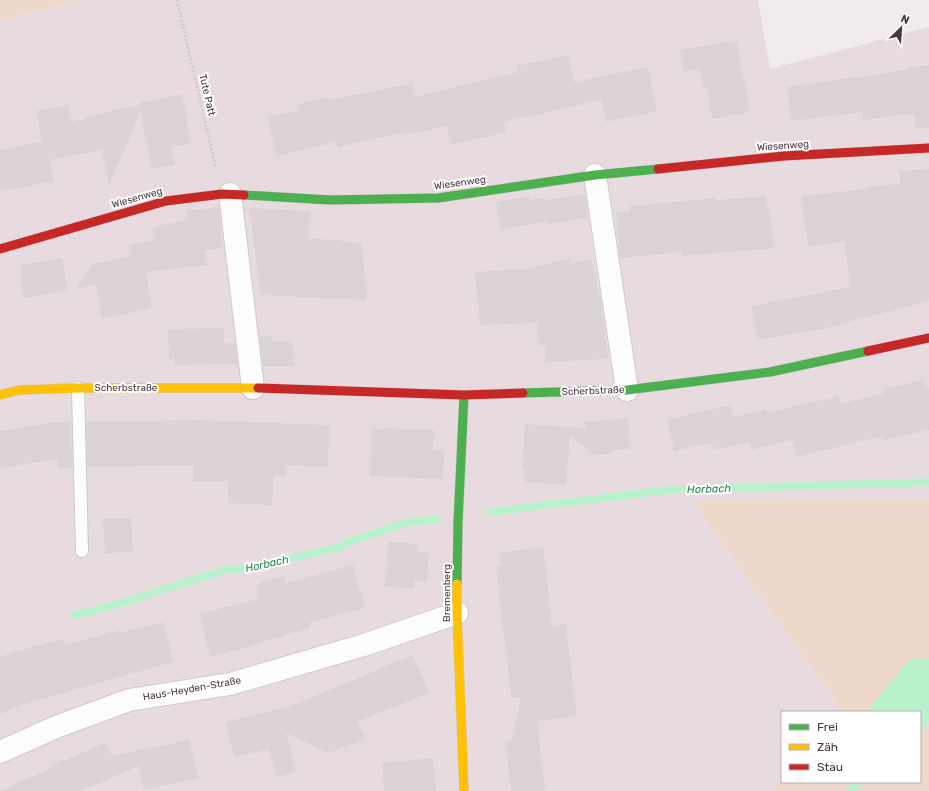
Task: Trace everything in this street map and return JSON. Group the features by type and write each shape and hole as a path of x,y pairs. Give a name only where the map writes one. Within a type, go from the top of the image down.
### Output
{"street":[{"name":"Wiesenweg","path":"0,249 166,201 226,194 330,200 438,198 595,175 784,156 929,148"},
{"path":"595,175 627,390"},
{"path":"226,194 253,388"},
{"name":"Scherbstraße","path":"0,395 19,390 78,388 253,388 464,395 627,390 770,372 929,338"},
{"name":"Bremenberg","path":"464,395 458,523 457,614 464,791"},
{"name":"Haus-Heyden-Straße","path":"0,752 56,727 129,700 230,684 364,645 457,614"}],"lane":[{"path":"78,388 82,551"}],"path":[{"name":"Tute Patt","path":"177,0 226,194"}],"shaded area":[{"path":"0,0 79,0 0,20"},
{"path":"79,0 758,0 770,69 929,27 929,499 691,501 838,704 836,711 781,711 781,779 773,791 0,791 0,20"},
{"path":"929,499 929,658 909,661 867,711 836,711 838,704 691,501"},
{"path":"929,658 929,722 921,734 921,711 867,711 909,660"},
{"path":"929,722 929,791 773,791 781,779 781,783 921,783 921,734"}],"building":[{"path":"736,40 750,112 712,119 707,87 704,88 700,69 684,71 680,50"},
{"path":"568,55 574,82 648,67 657,111 606,122 602,100 504,122 506,132 451,145 447,126 400,136 400,133 338,147 337,142 276,156 268,117 299,110 298,104 328,97 329,100 358,95 412,83 415,97 518,72 517,66"},
{"path":"929,65 929,128 916,129 914,114 863,120 862,112 792,121 787,87 908,70 907,68"},
{"path":"182,94 191,143 172,147 175,165 152,169 140,112 109,186 102,150 50,160 54,181 0,192 0,150 42,141 36,111 68,105 71,122 112,110 139,106 139,103"},
{"path":"929,169 929,301 831,327 757,340 751,306 850,287 845,242 808,246 801,196 866,189 865,187 900,184 899,171"},
{"path":"585,194 588,218 548,224 548,221 500,230 496,202 530,197 530,200 545,198 546,200"},
{"path":"766,196 775,248 683,256 683,252 620,258 616,212 630,211 630,206 716,198 717,200"},
{"path":"219,207 222,247 204,251 207,265 146,272 152,309 102,318 96,284 77,288 93,264 131,256 129,245 155,240 152,227 188,220 186,211"},
{"path":"249,208 310,211 309,239 342,240 342,242 361,243 367,289 366,300 261,295"},
{"path":"62,258 68,290 24,298 20,275 22,275 20,265"},
{"path":"570,259 570,264 592,259 601,301 608,359 545,362 545,346 538,346 537,323 480,325 475,272 524,269"},
{"path":"224,328 224,344 235,342 238,364 175,365 174,358 169,358 168,329"},
{"path":"272,335 273,341 292,341 295,366 263,366 260,337"},
{"path":"923,380 925,388 929,387 929,430 884,440 883,436 796,457 792,440 751,450 749,442 714,450 712,443 674,451 667,420 730,405 733,417 766,409 767,413 838,396 840,404 884,393 883,389"},
{"path":"628,418 630,449 613,450 609,454 595,455 570,435 566,485 524,482 525,469 522,469 525,424 586,428 585,422"},
{"path":"195,420 329,425 328,467 286,465 286,476 274,475 272,505 228,503 228,481 193,481 193,465 87,467 86,422"},
{"path":"53,422 71,422 72,467 59,469 57,459 0,468 0,431"},
{"path":"371,429 434,430 433,450 444,451 443,479 370,476"},
{"path":"131,518 133,552 105,553 103,519"},
{"path":"388,542 417,544 416,551 429,553 427,581 414,581 414,588 385,587"},
{"path":"543,547 552,625 566,624 577,716 537,721 545,791 511,791 505,741 512,740 521,697 511,697 496,566 501,565 499,553"},
{"path":"353,565 365,608 309,623 310,628 255,644 256,645 210,657 199,614 258,599 256,584 284,576 286,583"},
{"path":"164,622 173,662 24,704 0,714 0,657 63,639 65,645 121,630 121,633"},
{"path":"413,655 429,693 358,721 365,739 329,753 286,733 296,772 276,777 269,749 234,757 226,722 291,706"},
{"path":"189,740 198,778 144,790 139,766 80,791 0,791 53,767 52,765 106,743 112,756"},
{"path":"433,758 436,791 384,791 382,763"}],"waterway":[{"name":"Horbach","path":"490,512 669,490 929,482"},
{"name":"Horbach","path":"75,615 125,602 227,569 238,570 341,547 348,542 404,523 436,519"},
{"path":"850,791 857,783"}],"traffic: fast":[{"path":"244,195 330,200 438,198 595,175 658,169"},
{"path":"523,393 627,390 770,372 868,351"},
{"path":"457,584 458,523 464,395"}],"traffic: slow":[{"path":"0,395 19,390 78,388 258,388"},
{"path":"457,584 464,791"}],"traffic: jam":[{"path":"658,169 784,156 929,148"},
{"path":"0,249 166,201 222,194 244,195"},
{"path":"868,351 929,338"},
{"path":"258,388 464,395 523,393"}]}
